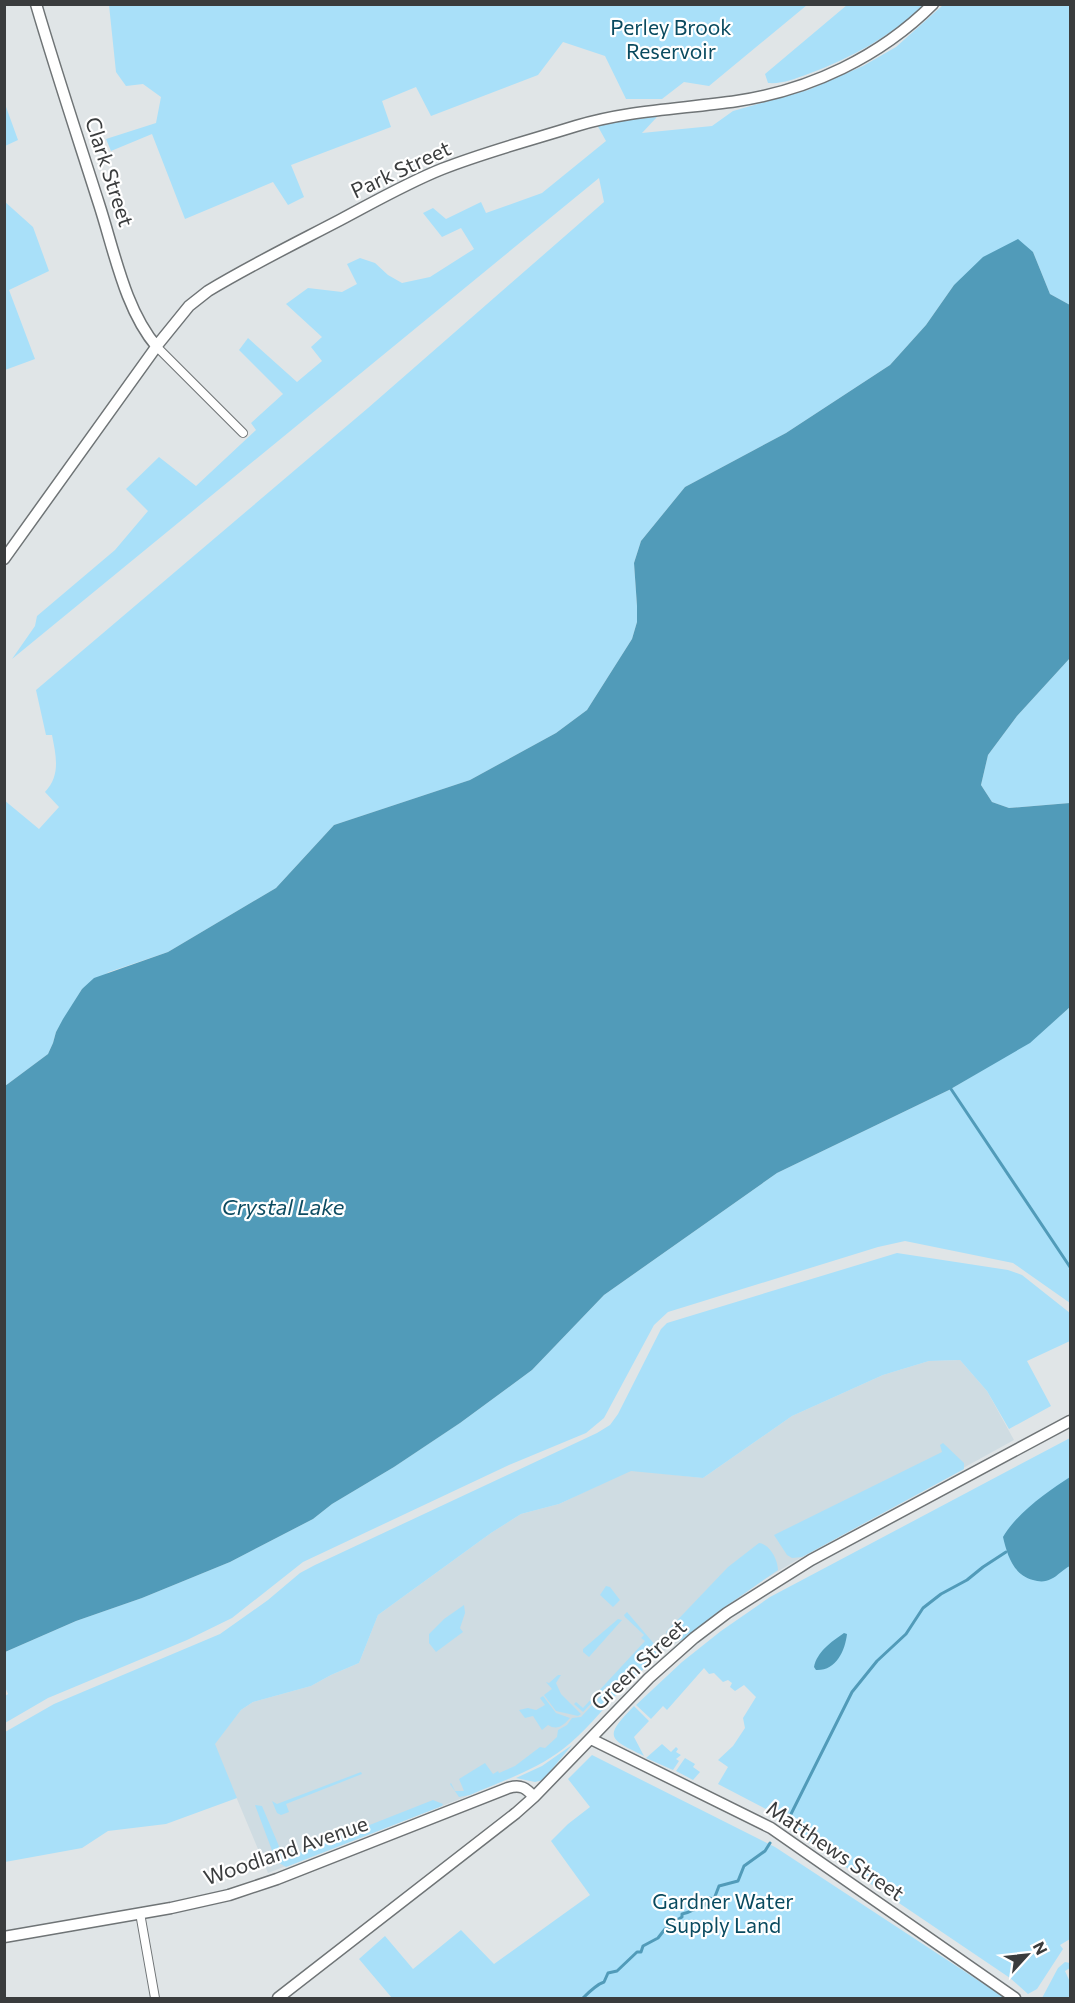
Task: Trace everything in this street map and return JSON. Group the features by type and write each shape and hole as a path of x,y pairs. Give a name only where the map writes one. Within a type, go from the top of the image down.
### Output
{"street":[{"name":"Clark Street","path":"36,4 61,91 127,291 145,332 157,346"},
{"name":"Park Street","path":"4,560 157,346 189,306 208,291 432,173 476,157 602,119 657,109 735,101 783,91 838,70 869,55 903,32 933,4"},
{"path":"157,346 243,433"},
{"name":"Green Street","path":"279,1998 494,1832 534,1797 649,1678 677,1653 744,1602 811,1560 1071,1421"},
{"name":"Matthews Street","path":"591,1739 771,1828 1015,1998"},
{"name":"Woodland Avenue","path":"4,1937 219,1898 253,1888 516,1785 522,1786 534,1797"},
{"path":"140,1913 155,1998"}],"shaded area":[{"path":"960,1360 987,1391 1014,1440 760,1582 688,1636 660,1653 617,1690 549,1756 481,1786 465,1797 268,1873 214,1744 241,1710 253,1702 311,1686 359,1663 378,1615 521,1514 559,1504 631,1470 703,1478 792,1416 883,1375 929,1361"}],"green space":[{"name":"Perley Brook Reservoir","path":"109,4 807,5 709,86 684,82 662,99 626,99 605,56 563,42 538,75 431,116 416,87 382,101 391,127 291,165 304,197 288,205 273,182 185,219 152,134 111,151 106,139 156,123 161,97 143,84 126,86 116,72"},
{"path":"847,5 925,5 898,27 855,53 824,68 793,79 768,83 765,74"},
{"path":"943,5 1070,5 1070,305 1050,294 1033,252 954,285 926,325 890,365 786,433 685,487 641,541 634,563 637,622 632,639 587,710 556,733 470,780 334,825 276,888 168,952 109,972 82,989 56,1032 48,1054 5,1086 4,800 39,829 59,807 45,792 53,779 56,758 52,735 46,735 36,690 368,408 604,202 599,178 12,659 35,626 37,616 115,550 148,511 126,489 159,457 196,486 256,430 251,423 283,394 239,350 248,338 297,382 322,361 311,347 322,337 286,304 308,288 342,292 357,284 347,264 360,258 375,263 388,275 402,283 430,277 474,249 461,228 442,237 423,213 433,208 446,219 481,202 486,213 542,193 606,141 596,123 657,117 642,133 712,126 733,111 808,90 863,66 896,47"},
{"path":"5,104 18,140 4,146"},
{"path":"4,201 33,227 49,271 9,290 35,359 5,370"},
{"path":"1070,658 1070,803 1009,808 992,802 981,785 988,755 1017,716"},
{"path":"1070,1007 1070,1303 1013,1263 905,1241 878,1247 668,1312 654,1325 604,1418 586,1433 509,1465 303,1562 232,1618 187,1640 48,1698 5,1723 5,1696 8,1694 5,1687 5,1652 76,1621 142,1598 230,1562 313,1519 332,1504 394,1467 460,1423 532,1370 604,1295 777,1173 949,1090 1030,1042"},
{"path":"897,1253 1008,1270 1022,1275 1070,1313 1070,1341 1027,1361 1051,1406 1009,1429 987,1391 960,1360 929,1361 883,1375 792,1416 703,1478 631,1471 559,1504 521,1514 378,1615 359,1663 311,1686 253,1702 241,1710 215,1744 237,1798 166,1824 108,1831 82,1848 5,1862 5,1732 54,1704 220,1634 268,1600 300,1573 610,1425 618,1414 661,1329 667,1323"},
{"path":"1070,1438 1070,1939 1060,1945 1063,1949 1037,1989 1028,1994 1010,1978 779,1822 768,1810 718,1784 728,1767 718,1760 733,1746 745,1728 743,1718 756,1697 744,1685 735,1691 730,1687 732,1683 728,1680 723,1682 714,1673 709,1674 704,1668 667,1710 663,1706 651,1719 636,1705 682,1662 770,1597"},
{"path":"943,1443 964,1463 964,1469 802,1557 792,1558 787,1555 774,1535 942,1452 940,1445"},
{"path":"759,1543 767,1546 773,1553 778,1570 716,1613 683,1640 674,1641 666,1632 728,1567"},
{"path":"606,1586 610,1587 620,1600 613,1607 600,1595"},
{"path":"464,1605 465,1613 460,1628 463,1632 436,1652 429,1643 429,1634 444,1619"},
{"path":"627,1612 661,1652 621,1691 617,1687 607,1686 583,1712 574,1704 576,1702 583,1708 645,1641 641,1638 644,1635 625,1617"},
{"path":"618,1619 622,1620 589,1657 583,1652 583,1649"},
{"path":"561,1675 556,1683 561,1694 581,1714 578,1716 556,1711 544,1695 552,1689 546,1682 549,1683"},
{"path":"608,1688 619,1692 578,1736 541,1763 470,1795 459,1797 450,1784 455,1791 464,1791 459,1779 485,1763 493,1774 498,1771 499,1773 515,1766 540,1747 545,1748 557,1737 558,1730 567,1725 572,1718 581,1717"},
{"path":"543,1696 556,1713 570,1718 563,1725 554,1727 548,1725 542,1730 533,1716 525,1718 519,1710 528,1708 536,1710 545,1705 540,1698"},
{"path":"634,1706 649,1721 634,1737 644,1756 622,1745 614,1736 614,1730 618,1724"},
{"path":"662,1744 671,1752 676,1747 678,1749 676,1752 681,1755 676,1759 679,1761 673,1770 646,1758"},
{"path":"572,1745 543,1780 535,1782 516,1778 542,1766"},
{"name":"Gardner Water Supply Land","path":"592,1755 775,1847 1005,1998 392,1998 359,1959 385,1936 413,1969 461,1930 494,1964 590,1895 551,1841 590,1807 568,1779"},
{"path":"685,1758 695,1764 693,1767 700,1772 693,1780 676,1771"},
{"path":"361,1772 362,1774 286,1804 289,1812 281,1815 277,1813 272,1801 277,1804"},
{"path":"433,1800 443,1804 442,1806 286,1867 276,1861 255,1805 262,1806 281,1851 288,1849 291,1856"},
{"path":"1065,1962 1070,1963 1070,1968 1065,1971 1070,1982 1070,1998 1042,1998 1058,1968"}],"water":[{"name":"Crystal Lake","path":"1018,239 1033,252 1050,294 1070,305 1070,658 1017,716 988,755 981,785 992,802 1009,808 1070,803 1070,1007 1030,1043 949,1090 777,1173 604,1295 532,1370 460,1423 394,1467 332,1504 313,1519 230,1562 142,1598 76,1621 5,1652 5,1086 48,1054 63,1019 82,989 94,978 168,952 276,888 334,825 470,780 556,733 587,710 632,639 637,622 634,563 641,541 685,487 786,433 890,365 926,325 954,285 983,257"},
{"path":"1070,1477 1070,1566 1047,1581 1026,1577 1020,1574 1012,1563 1003,1537 1024,1512"},
{"path":"844,1633 847,1634 846,1640 838,1659 829,1667 816,1670 814,1667 821,1652"}],"waterway":[{"path":"951,1089 1070,1267"},
{"path":"790,1816 852,1692 877,1661 906,1634 923,1608 1006,1552"},
{"path":"583,1998 604,1982 608,1973 617,1971 637,1952 641,1952 643,1946 658,1938 665,1929 670,1928 672,1923 682,1917 682,1914 704,1906 709,1898 714,1899 719,1886 738,1881 744,1866 765,1851 770,1843"}]}
